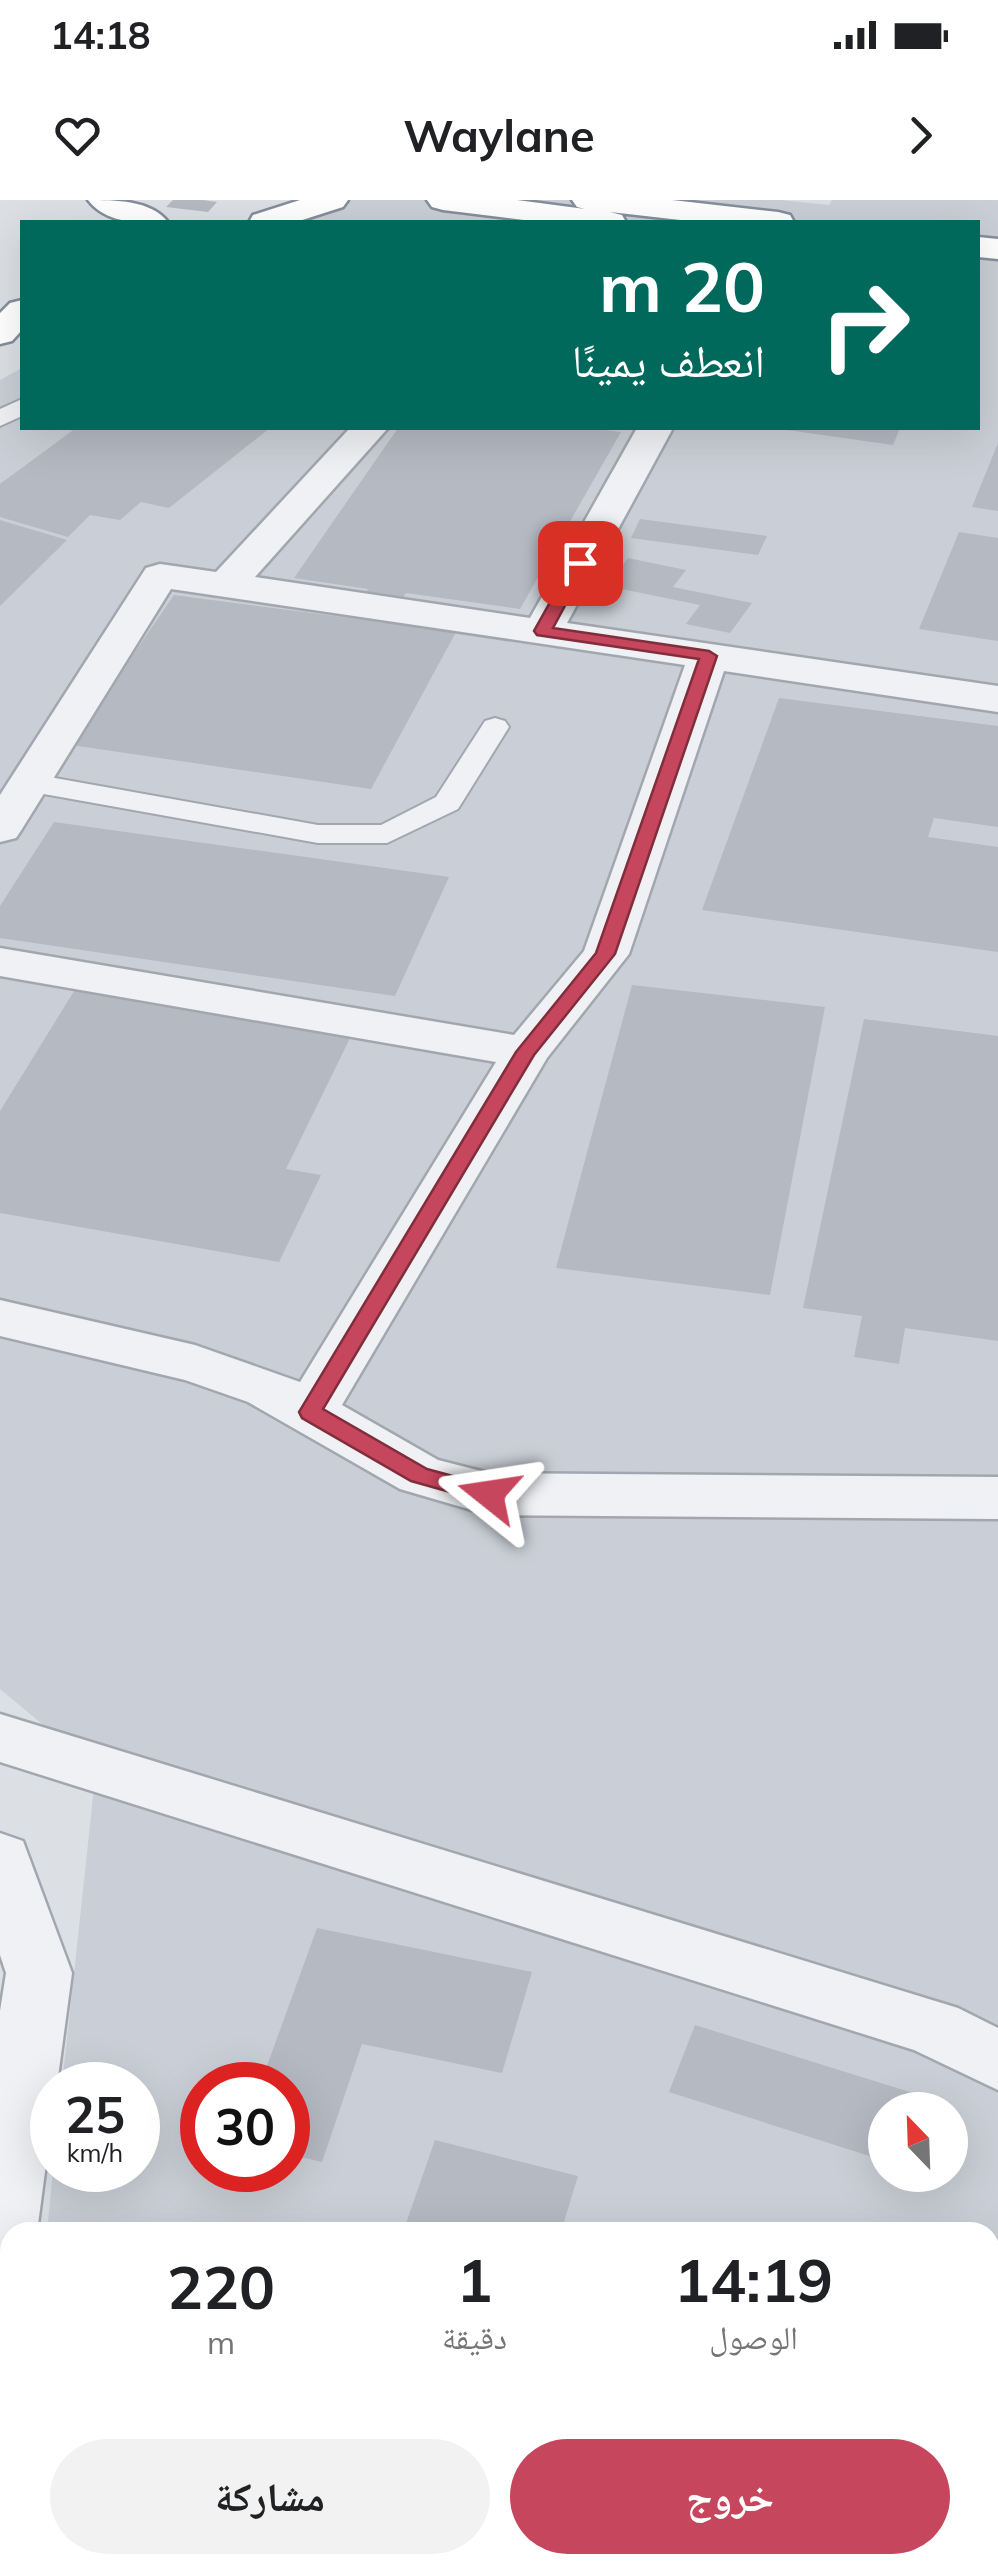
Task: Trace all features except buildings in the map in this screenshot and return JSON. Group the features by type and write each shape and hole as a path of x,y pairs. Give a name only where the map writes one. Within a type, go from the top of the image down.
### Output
{"highway":[{"path":"101,200 147,220"},
{"path":"284,214 332,200"},
{"path":"443,200 595,220"},
{"path":"588,200 761,220"},
{"path":"0,334 20,312"}],"street":[{"path":"226,585 368,430"},
{"path":"543,631 654,430"},
{"path":"0,829 160,576 998,699"},
{"path":"310,1412 526,1052 606,954 709,656"},
{"path":"0,962 526,1052"},
{"path":"0,1318 196,1364 267,1388 420,1476 489,1494 998,1498"},
{"path":"0,1738 934,2028 998,2061"},
{"path":"0,1859 39,1972 3,2222"}],"lane":[{"path":"27,782 318,834 387,834 447,803 494,727"}],"shaded area":[{"path":"334,200 781,200 829,205 832,200 998,200 998,2222 48,2222 51,2192 160,2192 160,2062 64,2062 96,1769 0,1689 0,380 20,369 20,430 980,430 980,220 296,220"}],"route":[{"path":"489,1494 420,1476 310,1412 526,1052 606,954 709,656 543,631 580,563"}]}
